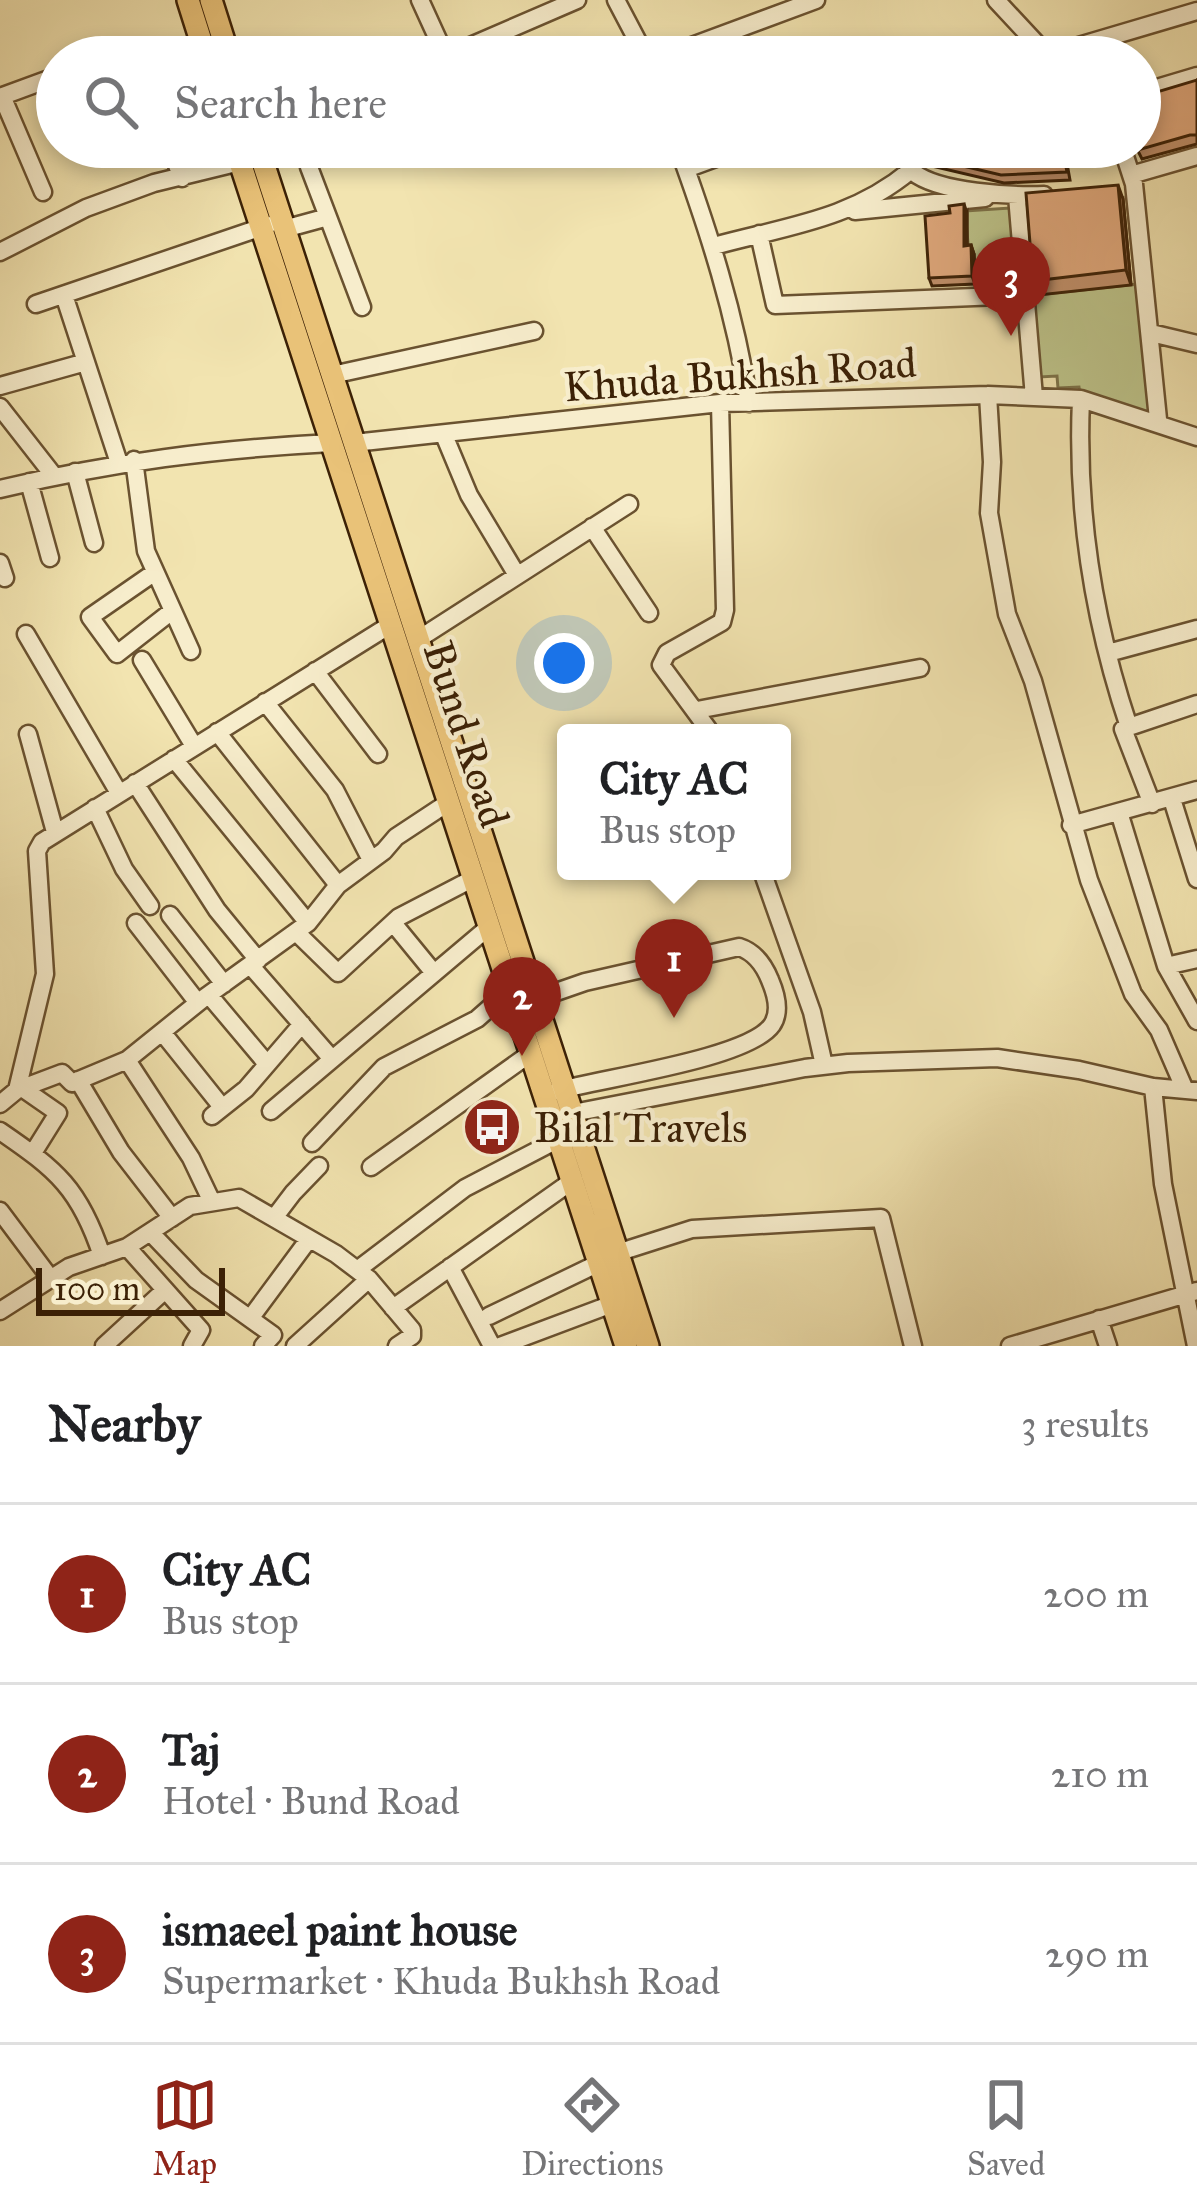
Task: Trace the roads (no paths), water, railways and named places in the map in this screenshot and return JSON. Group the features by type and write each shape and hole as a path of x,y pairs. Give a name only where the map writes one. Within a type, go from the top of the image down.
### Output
{"main road":[{"path":"188,0 199,36"},
{"path":"211,0 222,36"},
{"name":"Bund Road","path":"244,168 275,226 332,375 343,443 417,640 536,999 555,1091 559,1138 572,1181 647,1346"},
{"name":"Bund Road","path":"263,168 275,226 343,443 390,625 510,990 531,1053 574,1113 609,1258 612,1304 626,1346"}],"street":[{"path":"419,0 436,36"},
{"path":"495,36 578,0"},
{"path":"616,0 635,36"},
{"path":"719,36 816,0"},
{"path":"996,0 1029,36"},
{"path":"1108,36 1193,8"},
{"path":"1161,87 1197,76"},
{"path":"36,84 1,97 43,192"},
{"path":"1128,182 1197,156"},
{"path":"178,168 182,178"},
{"path":"0,252 86,208 205,168"},
{"path":"309,168 362,307"},
{"path":"1125,168 1159,419"},
{"path":"686,169 739,335 749,403"},
{"path":"848,212 911,170 937,183 1010,196"},
{"path":"714,246 848,212 1071,193"},
{"path":"1010,196 1026,295 1034,398"},
{"path":"36,304 275,226 328,217"},
{"path":"759,234 775,304 1026,295"},
{"path":"64,295 127,462 146,551 191,651"},
{"path":"332,375 534,331"},
{"path":"1150,333 1197,344"},
{"path":"0,386 86,362"},
{"path":"988,395 992,462 988,513 997,568 1071,825 1133,994 1159,1030 1191,1090"},
{"name":"Khuda Bukhsh Road","path":"0,489 211,450 444,435 720,403 988,395 1081,400 1197,437"},
{"path":"1081,400 1078,467 1085,542 1099,629 1130,727"},
{"path":"706,724 661,665 667,653 722,622 725,610 720,403"},
{"path":"0,407 53,476"},
{"path":"444,435 470,495 517,575"},
{"path":"75,472 94,543"},
{"path":"28,482 50,558"},
{"path":"417,640 629,504"},
{"path":"592,527 649,613"},
{"path":"155,572 90,617 117,654 172,610"},
{"path":"19,1089 46,974 37,851 55,832 390,625"},
{"path":"1108,653 1197,629"},
{"path":"26,634 127,788 332,1060"},
{"path":"142,661 194,746"},
{"path":"697,710 920,668"},
{"path":"315,671 378,754"},
{"path":"266,702 335,790 371,860"},
{"path":"1152,804 1123,729 1197,704"},
{"path":"217,732 338,885"},
{"path":"28,734 55,832"},
{"path":"174,759 338,973 393,923 474,878"},
{"path":"1071,825 1197,790"},
{"path":"1172,799 1197,879"},
{"path":"0,1104 19,1089 62,1072 70,1083 127,1060 302,928 338,885 396,837 449,802"},
{"path":"95,808 124,868 151,906"},
{"path":"1119,812 1166,966 1197,1021"},
{"path":"764,880 812,1012 824,1065"},
{"path":"170,914 210,994"},
{"path":"136,923 210,994 268,1064"},
{"path":"393,923 434,974"},
{"path":"272,1111 490,926"},
{"path":"536,999 585,982 727,948 749,950 771,982 778,1005 776,1020 755,1040 736,1049 555,1091"},
{"path":"1166,966 1197,959"},
{"path":"311,1143 384,1066 477,1019 510,990"},
{"path":"162,1033 217,1112 302,1024"},
{"path":"371,1167 531,1053"},
{"path":"574,1113 824,1065 997,1058 1079,1070 1154,1088 1191,1090"},
{"path":"127,1060 191,1158 212,1202"},
{"path":"78,1080 121,1152 172,1218"},
{"path":"1154,1088 1163,1184 1190,1292 1196,1346"},
{"path":"19,1089 58,1113 33,1153"},
{"path":"0,1132 54,1168 88,1216 102,1256"},
{"path":"295,1346 363,1275 465,1188 559,1138"},
{"path":"274,1218 292,1192 320,1166"},
{"path":"393,1308 572,1181"},
{"path":"2,1307 51,1279 127,1247 190,1206 239,1198 363,1275 413,1333 397,1346"},
{"path":"0,1211 51,1279"},
{"path":"489,1316 609,1258 692,1229 881,1219 913,1346"},
{"path":"150,1232 196,1280 252,1316 274,1342"},
{"path":"252,1316 309,1239"},
{"path":"127,1247 201,1330 191,1346"},
{"path":"450,1267 496,1346 612,1304"},
{"path":"104,1346 166,1290"},
{"path":"1010,1346 1190,1292"},
{"path":"1100,1319 1108,1346"}],"place":[{"name":"ismaeel paint house","path":"1011,336"},
{"name":"City AC","path":"674,1018"},
{"name":"Taj","path":"522,1056"},
{"name":"Bilal Travels","path":"492,1127"}]}
